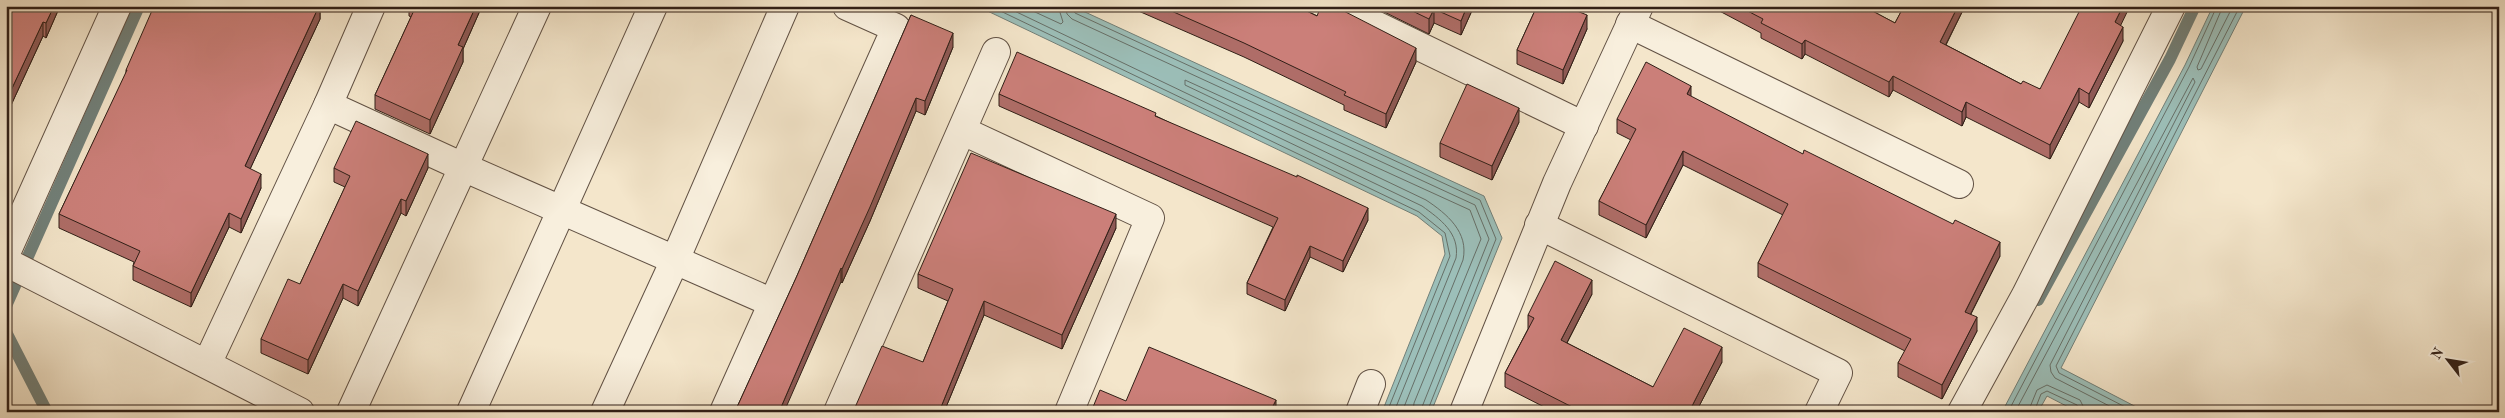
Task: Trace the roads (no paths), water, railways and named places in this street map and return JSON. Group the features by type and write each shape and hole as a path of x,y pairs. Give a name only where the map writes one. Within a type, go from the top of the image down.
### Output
{"street":[{"path":"6,253 117,6"},
{"path":"207,364 328,105 371,6"},
{"path":"351,412 537,6"},
{"path":"471,412 654,6"},
{"path":"605,412 675,260 785,6"},
{"path":"724,412 896,28 847,6"},
{"path":"1336,6 1584,126"},
{"path":"1962,412 2026,295 2171,6"},
{"path":"1464,412 1539,225 1634,15 1959,184"},
{"path":"838,412 996,52"},
{"path":"328,105 463,167 773,303"},
{"path":"962,131 1150,218 1069,412"},
{"path":"1539,225 1838,373 1819,412"},
{"path":"6,262 300,412"},
{"path":"1360,412 1371,384"}],"water":[{"path":"977,6 1072,6 1484,196 1502,238 1431,412 1382,412 1445,254 1442,236 1417,216"},
{"path":"2213,6 2246,6 2061,368 2146,412 2078,412 2047,396 2038,412 2002,412 2185,65"}],"waterway":[{"path":"6,306 139,6"},
{"path":"2038,300 2170,59 2195,6"},
{"path":"6,332 47,412"}]}
